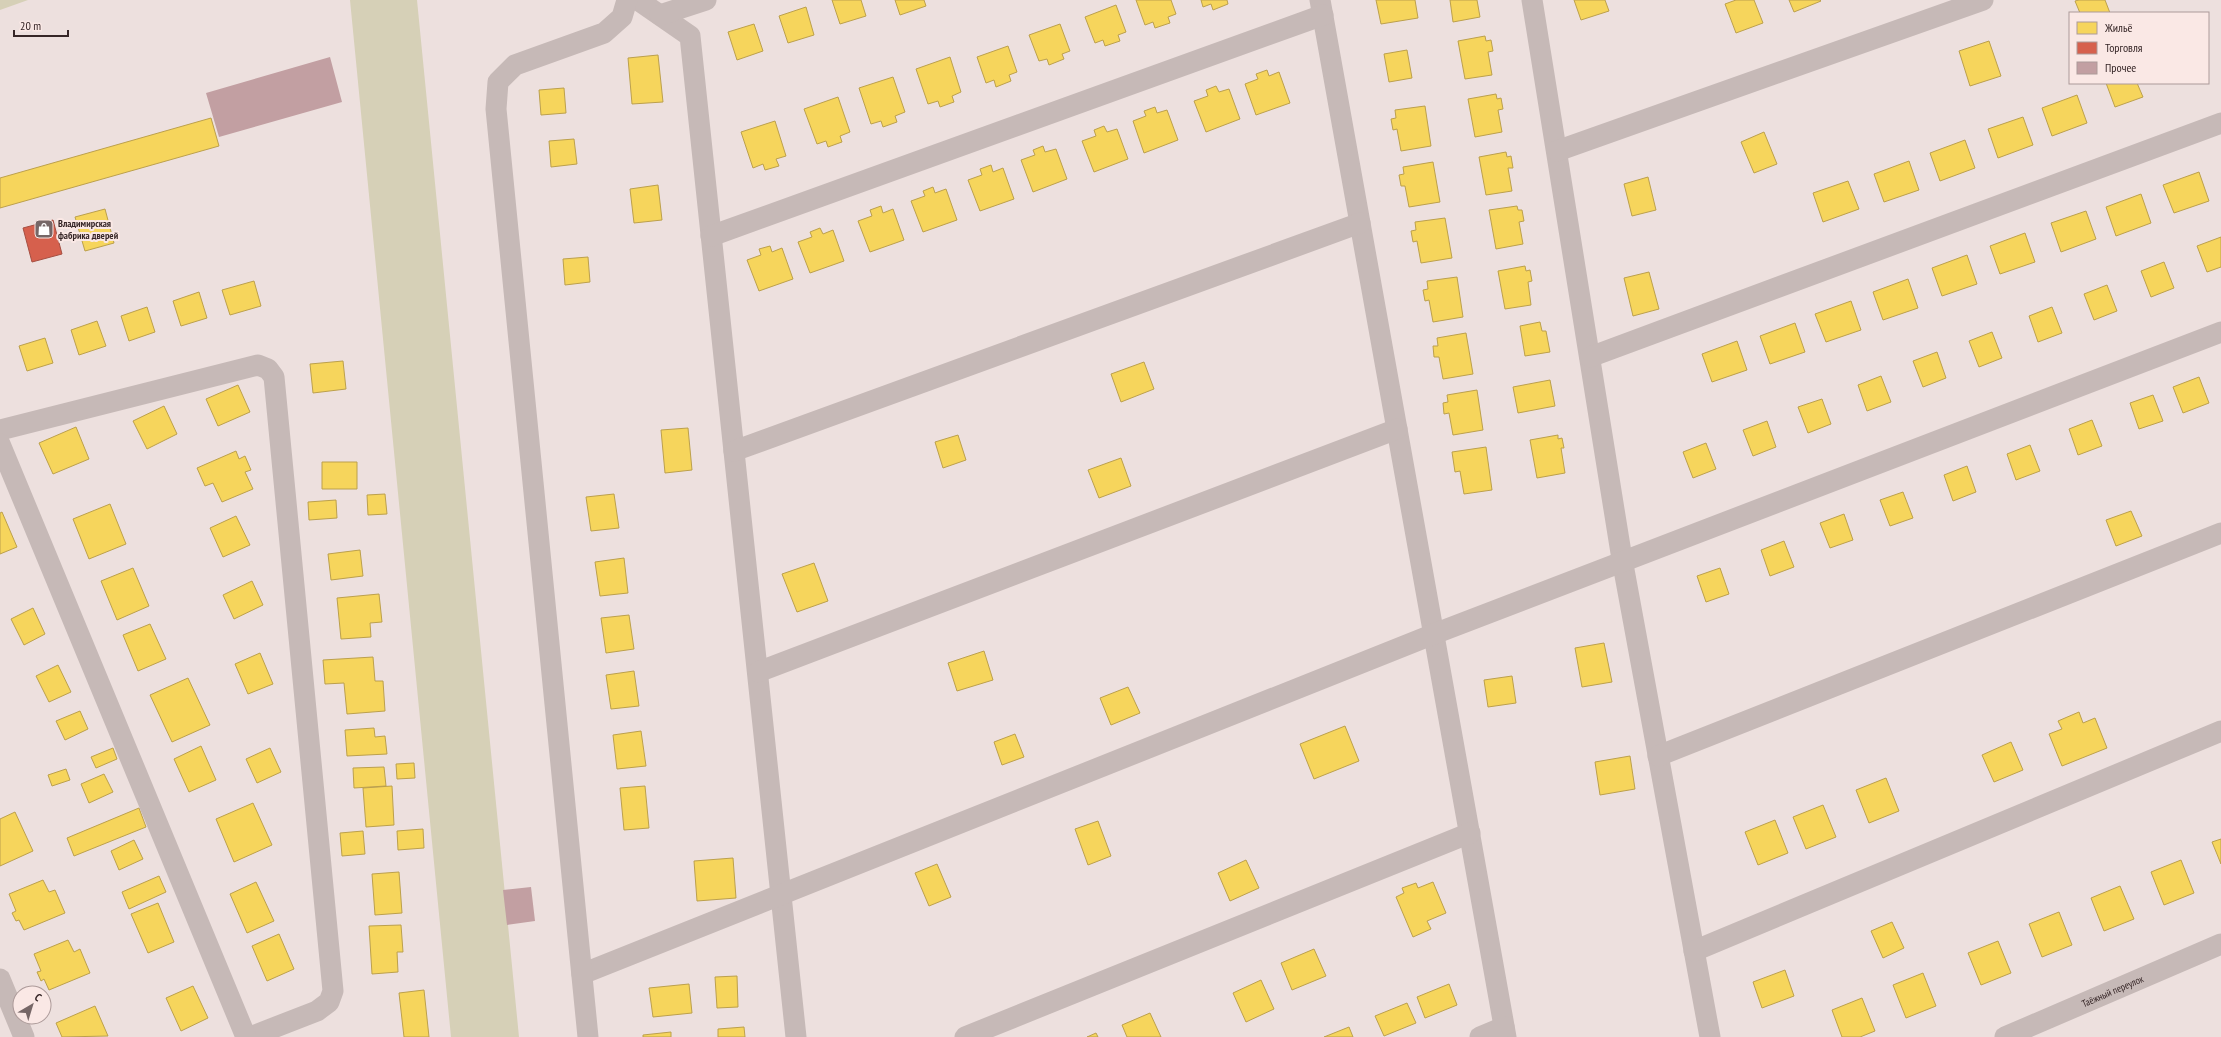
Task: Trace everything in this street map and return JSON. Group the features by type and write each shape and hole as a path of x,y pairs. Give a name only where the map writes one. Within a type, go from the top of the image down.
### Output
{"street":[{"path":"588,1037 496,109 498,82 515,66 604,32 622,17 627,0"},
{"path":"638,0 690,36 796,1037"},
{"path":"660,15 706,0"},
{"path":"1532,0 1623,561 1710,1037"},
{"path":"1556,151 1983,0"},
{"path":"711,236 1322,7 1505,1032 1480,1037"},
{"path":"1590,357 2221,123"},
{"path":"734,451 1360,222"},
{"path":"582,974 1434,634 2221,332"},
{"path":"0,430 258,365 268,368 274,376 333,991 329,1002 317,1011 250,1037"},
{"path":"758,672 1397,429"},
{"path":"0,444 246,1037"},
{"path":"1658,756 2221,533"},
{"path":"1694,951 2221,731"},
{"path":"965,1037 1470,833"},
{"name":"Таёжный переулок","path":"2004,1037 2221,944"},
{"path":"0,980 24,1037"}],"shaded area":[{"path":"0,0 28,0 0,10"},
{"path":"350,0 417,0 519,1037 451,1037"}],"building: Жильё":[{"path":"832,0 861,0 866,16 840,24"},
{"path":"895,0 924,0 926,6 900,15"},
{"path":"1136,0 1171,0 1176,14 1168,17 1170,23 1155,28 1153,22 1145,25"},
{"path":"1201,0 1227,0 1228,4 1213,10 1211,4 1203,7"},
{"path":"1376,0 1415,0 1418,18 1381,24"},
{"path":"1450,0 1477,0 1480,17 1453,22"},
{"path":"1574,0 1605,0 1609,11 1581,20"},
{"path":"1736,0 1754,0 1763,23 1736,33 1725,4"},
{"path":"1789,0 1820,0 1821,1 1794,12"},
{"path":"2105,0 2110,12 2080,12 2075,1"},
{"path":"1116,5 1126,32 1118,35 1120,41 1105,46 1103,40 1095,43 1085,17"},
{"path":"806,7 814,35 788,43 779,16"},
{"path":"754,24 763,51 737,60 728,32"},
{"path":"1060,24 1070,51 1062,54 1064,59 1049,65 1047,59 1039,61 1029,35"},
{"path":"1485,36 1486,41 1491,40 1493,51 1488,52 1492,75 1465,79 1458,41"},
{"path":"1989,41 2001,76 1970,86 1959,51"},
{"path":"1008,46 1017,72 1009,75 1011,81 996,87 994,80 986,83 977,57"},
{"path":"1407,50 1412,78 1389,82 1384,54"},
{"path":"658,55 663,102 632,104 628,58"},
{"path":"950,57 961,92 952,96 954,102 940,107 938,101 928,104 916,69"},
{"path":"1267,70 1269,76 1279,72 1290,103 1256,115 1245,84 1258,79 1256,74"},
{"path":"893,77 905,112 895,116 897,122 883,127 881,121 871,124 859,88"},
{"path":"2106,84 2137,84 2143,97 2115,107"},
{"path":"1216,86 1219,92 1229,89 1240,119 1206,132 1194,101 1208,96 1206,90"},
{"path":"564,88 566,113 541,115 539,90"},
{"path":"1496,94 1497,99 1501,98 1503,109 1498,110 1502,132 1475,137 1468,99"},
{"path":"2077,95 2087,123 2052,136 2042,108"},
{"path":"838,97 850,132 840,136 842,142 828,147 826,141 817,144 804,109"},
{"path":"1425,106 1431,146 1401,151 1397,129 1393,130 1391,119 1396,118 1395,110"},
{"path":"1155,107 1157,113 1167,110 1178,140 1144,153 1133,121 1146,116 1144,111"},
{"path":"2023,117 2033,145 1998,158 1988,129"},
{"path":"211,118 219,146 0,208 0,178"},
{"path":"775,121 786,156 776,159 779,166 765,170 763,164 753,168 741,132"},
{"path":"1104,126 1107,132 1117,129 1128,159 1094,172 1082,141 1096,136 1094,130"},
{"path":"1764,132 1777,164 1754,173 1741,142"},
{"path":"574,139 577,164 551,167 549,141"},
{"path":"1965,140 1975,168 1940,181 1930,153"},
{"path":"1043,146 1045,152 1056,149 1067,179 1033,192 1021,160 1035,155 1033,150"},
{"path":"1506,152 1507,157 1511,156 1513,168 1508,168 1512,191 1486,195 1479,157"},
{"path":"1909,161 1919,190 1884,202 1874,174"},
{"path":"1433,162 1440,202 1409,207 1405,186 1401,186 1399,175 1404,174 1403,167"},
{"path":"991,165 993,172 1003,168 1014,199 980,211 968,180 982,175 980,169"},
{"path":"2199,172 2209,201 2174,213 2163,185"},
{"path":"1648,177 1656,210 1632,216 1624,184"},
{"path":"1848,181 1859,209 1823,222 1813,193"},
{"path":"658,185 662,220 634,223 630,189"},
{"path":"933,187 935,193 946,189 957,220 923,232 911,201 925,196 923,191"},
{"path":"2141,194 2151,223 2116,236 2106,207"},
{"path":"881,206 883,213 893,209 904,240 870,252 858,221 872,216 870,210"},
{"path":"1517,206 1518,210 1522,210 1524,221 1519,222 1523,244 1496,249 1489,210"},
{"path":"105,209 114,243 85,251 75,217"},
{"path":"2086,211 2096,239 2061,252 2051,223"},
{"path":"1445,218 1452,258 1421,263 1417,241 1413,242 1411,231 1416,230 1415,222"},
{"path":"820,228 823,234 833,230 844,261 810,273 798,242 812,237 810,232"},
{"path":"2025,233 2035,262 2000,274 1990,246"},
{"path":"2221,237 2221,267 2207,272 2197,246"},
{"path":"770,246 772,252 782,248 793,279 759,291 747,260 761,255 759,249"},
{"path":"1967,255 1977,284 1942,296 1932,268"},
{"path":"588,257 590,282 565,285 563,259"},
{"path":"2164,262 2174,288 2151,297 2141,271"},
{"path":"1525,266 1526,271 1530,270 1532,281 1528,282 1531,305 1505,309 1498,271"},
{"path":"1649,272 1659,309 1633,316 1624,278"},
{"path":"1457,277 1463,317 1433,322 1429,300 1425,301 1423,290 1428,289 1427,281"},
{"path":"1908,279 1918,308 1883,320 1873,292"},
{"path":"254,281 261,306 230,315 222,290"},
{"path":"2107,285 2117,311 2094,320 2084,294"},
{"path":"199,292 207,318 181,326 173,301"},
{"path":"1851,301 1861,330 1826,342 1815,314"},
{"path":"147,307 155,332 129,341 121,316"},
{"path":"2052,307 2062,333 2038,342 2029,316"},
{"path":"97,321 106,346 79,355 71,330"},
{"path":"1540,322 1542,331 1546,331 1550,352 1525,356 1520,326"},
{"path":"1795,323 1805,352 1770,364 1760,336"},
{"path":"1992,332 2002,358 1979,367 1969,341"},
{"path":"1466,333 1473,374 1443,379 1439,357 1434,357 1433,346 1438,346 1437,338"},
{"path":"45,338 53,363 27,371 19,346"},
{"path":"1737,341 1747,370 1712,382 1702,354"},
{"path":"1937,352 1946,378 1923,387 1913,361"},
{"path":"343,361 346,389 313,393 310,364"},
{"path":"1144,362 1154,389 1121,402 1111,374"},
{"path":"1881,376 1891,402 1867,411 1858,385"},
{"path":"2199,377 2209,403 2183,413 2173,387"},
{"path":"1550,380 1555,406 1518,413 1513,387"},
{"path":"238,385 250,412 218,426 206,399"},
{"path":"1477,390 1483,430 1453,435 1449,413 1444,414 1443,403 1448,402 1447,395"},
{"path":"2153,395 2163,421 2139,429 2130,403"},
{"path":"1822,399 1831,424 1808,433 1798,407"},
{"path":"164,406 177,434 147,449 133,421"},
{"path":"2092,420 2102,446 2078,455 2069,429"},
{"path":"1767,421 1776,447 1753,456 1743,430"},
{"path":"76,427 89,459 53,474 39,443"},
{"path":"688,428 692,470 665,473 661,430"},
{"path":"958,435 966,460 943,468 935,442"},
{"path":"1558,435 1558,439 1562,438 1564,448 1561,448 1565,473 1537,478 1530,440"},
{"path":"1706,443 1716,469 1693,478 1683,452"},
{"path":"2030,445 2040,471 2016,480 2007,454"},
{"path":"1486,447 1492,490 1464,494 1460,471 1455,472 1452,452"},
{"path":"236,451 239,459 245,456 251,470 245,472 253,489 222,502 213,483 205,486 197,468"},
{"path":"1121,458 1131,486 1099,498 1088,470"},
{"path":"322,462 357,462 357,489 322,489"},
{"path":"1967,466 1976,492 1953,501 1944,475"},
{"path":"1903,492 1913,518 1890,526 1880,500"},
{"path":"385,494 387,514 368,515 367,495"},
{"path":"614,494 619,528 591,531 586,497"},
{"path":"336,500 337,518 309,520 308,502"},
{"path":"110,504 126,544 89,559 73,519"},
{"path":"2131,511 2142,536 2116,546 2106,520"},
{"path":"2,512 17,547 0,554 0,513"},
{"path":"1844,514 1853,540 1830,548 1820,523"},
{"path":"236,516 250,545 223,557 210,528"},
{"path":"1784,541 1794,567 1770,576 1761,550"},
{"path":"360,550 363,576 331,580 328,554"},
{"path":"624,558 628,593 600,596 595,562"},
{"path":"814,563 828,601 797,612 782,574"},
{"path":"133,568 149,606 117,620 101,581"},
{"path":"1720,568 1729,594 1706,602 1697,576"},
{"path":"252,581 263,605 234,619 223,595"},
{"path":"379,594 382,622 370,623 371,637 341,639 337,598"},
{"path":"33,608 45,634 24,645 11,619"},
{"path":"629,615 634,649 606,653 601,618"},
{"path":"150,624 166,659 138,671 123,635"},
{"path":"1604,643 1612,682 1582,687 1575,648"},
{"path":"984,651 993,680 957,691 948,663"},
{"path":"260,653 273,684 248,694 235,664"},
{"path":"373,657 375,681 383,681 385,711 347,714 344,683 325,684 323,660"},
{"path":"58,665 71,692 49,702 36,676"},
{"path":"634,671 639,706 611,709 606,675"},
{"path":"1512,676 1516,703 1488,707 1484,680"},
{"path":"188,678 210,725 172,742 150,695"},
{"path":"1128,687 1140,713 1111,725 1100,698"},
{"path":"80,711 88,729 65,740 56,721"},
{"path":"2079,712 2083,723 2095,718 2107,748 2062,766 2049,734 2062,729 2058,721"},
{"path":"1345,726 1359,761 1314,779 1300,744"},
{"path":"374,728 375,737 385,736 387,754 347,756 345,730"},
{"path":"641,731 646,766 617,769 613,735"},
{"path":"1015,734 1024,757 1002,765 994,742"},
{"path":"2011,742 2023,770 1994,782 1982,755"},
{"path":"201,746 216,780 189,792 174,759"},
{"path":"113,748 117,759 96,768 91,757"},
{"path":"270,748 281,772 257,783 246,759"},
{"path":"1630,756 1635,789 1600,795 1595,762"},
{"path":"414,763 415,778 397,779 396,764"},
{"path":"384,767 386,786 354,788 353,768"},
{"path":"66,769 70,780 52,786 48,775"},
{"path":"104,774 113,792 89,803 81,784"},
{"path":"1886,778 1899,811 1869,823 1856,790"},
{"path":"392,786 394,825 366,827 363,788"},
{"path":"645,786 649,828 624,830 620,788"},
{"path":"253,803 272,845 234,862 216,819"},
{"path":"1823,805 1836,837 1806,849 1793,817"},
{"path":"139,808 146,827 74,856 67,838"},
{"path":"15,812 33,851 0,866 0,819"},
{"path":"1775,820 1788,853 1758,865 1745,832"},
{"path":"1098,821 1111,856 1088,865 1075,829"},
{"path":"423,829 424,848 398,850 397,831"},
{"path":"363,831 365,854 342,856 340,833"},
{"path":"2221,839 2221,864 2212,842"},
{"path":"134,840 143,859 119,870 111,851"},
{"path":"733,858 736,898 697,901 694,861"},
{"path":"1246,860 1259,888 1230,901 1218,873"},
{"path":"2181,860 2194,893 2164,905 2151,872"},
{"path":"937,864 951,897 929,906 915,873"},
{"path":"399,872 402,913 375,915 372,874"},
{"path":"159,876 166,892 129,909 122,892"},
{"path":"43,880 49,892 55,890 65,913 24,930 19,920 16,921 12,913 16,911 9,894"},
{"path":"256,882 274,921 247,933 230,894"},
{"path":"1433,882 1446,913 1427,921 1431,929 1413,937 1396,897 1404,893 1402,888 1416,883 1418,888"},
{"path":"2120,886 2134,919 2104,931 2091,898"},
{"path":"158,903 174,942 148,953 131,914"},
{"path":"2059,912 2072,945 2042,957 2029,924"},
{"path":"1892,922 1904,948 1883,958 1871,931"},
{"path":"401,925 403,952 397,952 398,972 372,974 369,926"},
{"path":"279,934 294,969 267,981 252,946"},
{"path":"68,940 74,952 80,949 90,973 52,989 52,985 47,985 44,979 41,981 37,972 41,971 34,954"},
{"path":"1998,941 2011,973 1981,985 1968,953"},
{"path":"1314,949 1326,976 1292,990 1281,963"},
{"path":"1785,970 1794,996 1762,1008 1753,982"},
{"path":"1923,973 1936,1006 1906,1018 1893,985"},
{"path":"737,976 738,1007 717,1008 715,977"},
{"path":"1261,980 1274,1009 1246,1022 1233,993"},
{"path":"689,984 692,1013 653,1017 649,988"},
{"path":"1449,984 1457,1005 1425,1018 1417,997"},
{"path":"193,986 208,1018 181,1031 166,998"},
{"path":"424,990 429,1037 404,1037 399,993"},
{"path":"1862,998 1875,1031 1860,1037 1842,1037 1832,1010"},
{"path":"1407,1003 1416,1023 1384,1036 1375,1016"},
{"path":"95,1006 108,1036 62,1037 56,1023"},
{"path":"1150,1013 1161,1037 1127,1037 1122,1025"},
{"path":"744,1027 745,1037 718,1037 718,1029"},
{"path":"1349,1027 1353,1037 1324,1037"},
{"path":"671,1032 671,1037 643,1037 643,1035"},
{"path":"1096,1033 1098,1037 1087,1037"}],"building: Торговля":[{"path":"53,220 62,254 32,262 23,228"}],"building: Прочее":[{"path":"330,57 342,102 219,137 206,93"},
{"path":"531,887 535,921 507,925 503,890"}],"place":[{"name":"Владимирская фабрика дверей","path":"44,229"}]}
